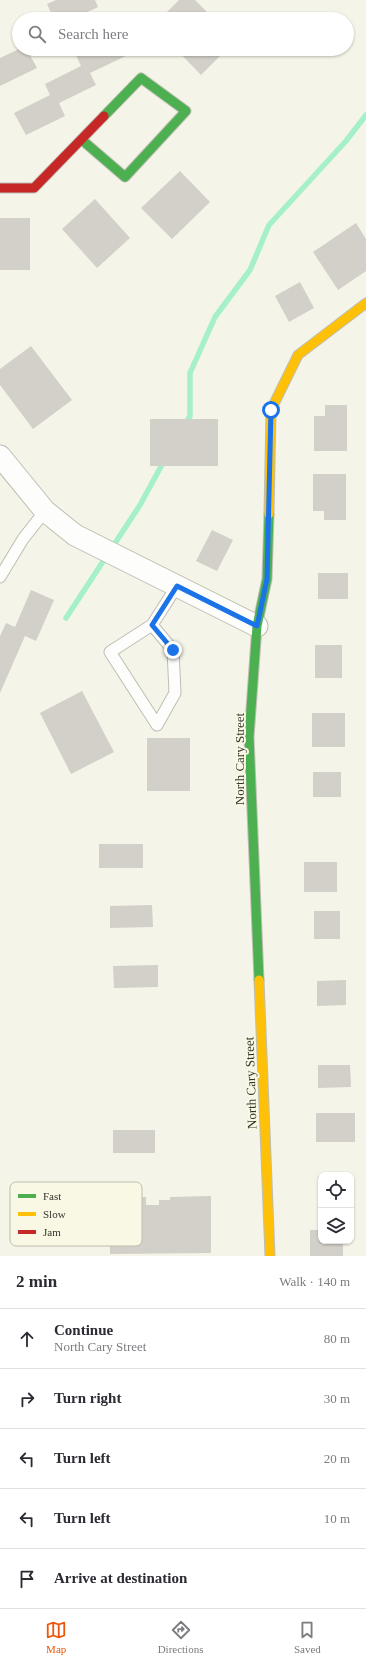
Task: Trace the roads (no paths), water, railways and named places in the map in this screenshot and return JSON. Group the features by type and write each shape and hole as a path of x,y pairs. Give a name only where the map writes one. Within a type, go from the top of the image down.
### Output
{"street":[{"path":"0,188 34,188 141,78 186,111 125,177 82,140"},
{"name":"North Cary Street","path":"270,1256 249,737 257,626 267,579 271,410 298,355 366,303"},
{"path":"0,456 45,511 75,535 257,626"}],"lane":[{"path":"0,577 45,511"},
{"path":"152,625 173,650 174,693 157,725 110,652 152,625 177,586"}],"waterway":[{"path":"184,426 190,416 190,373 215,317 250,270 269,225 346,141 366,115"},
{"path":"66,618 140,505 164,461"}]}
